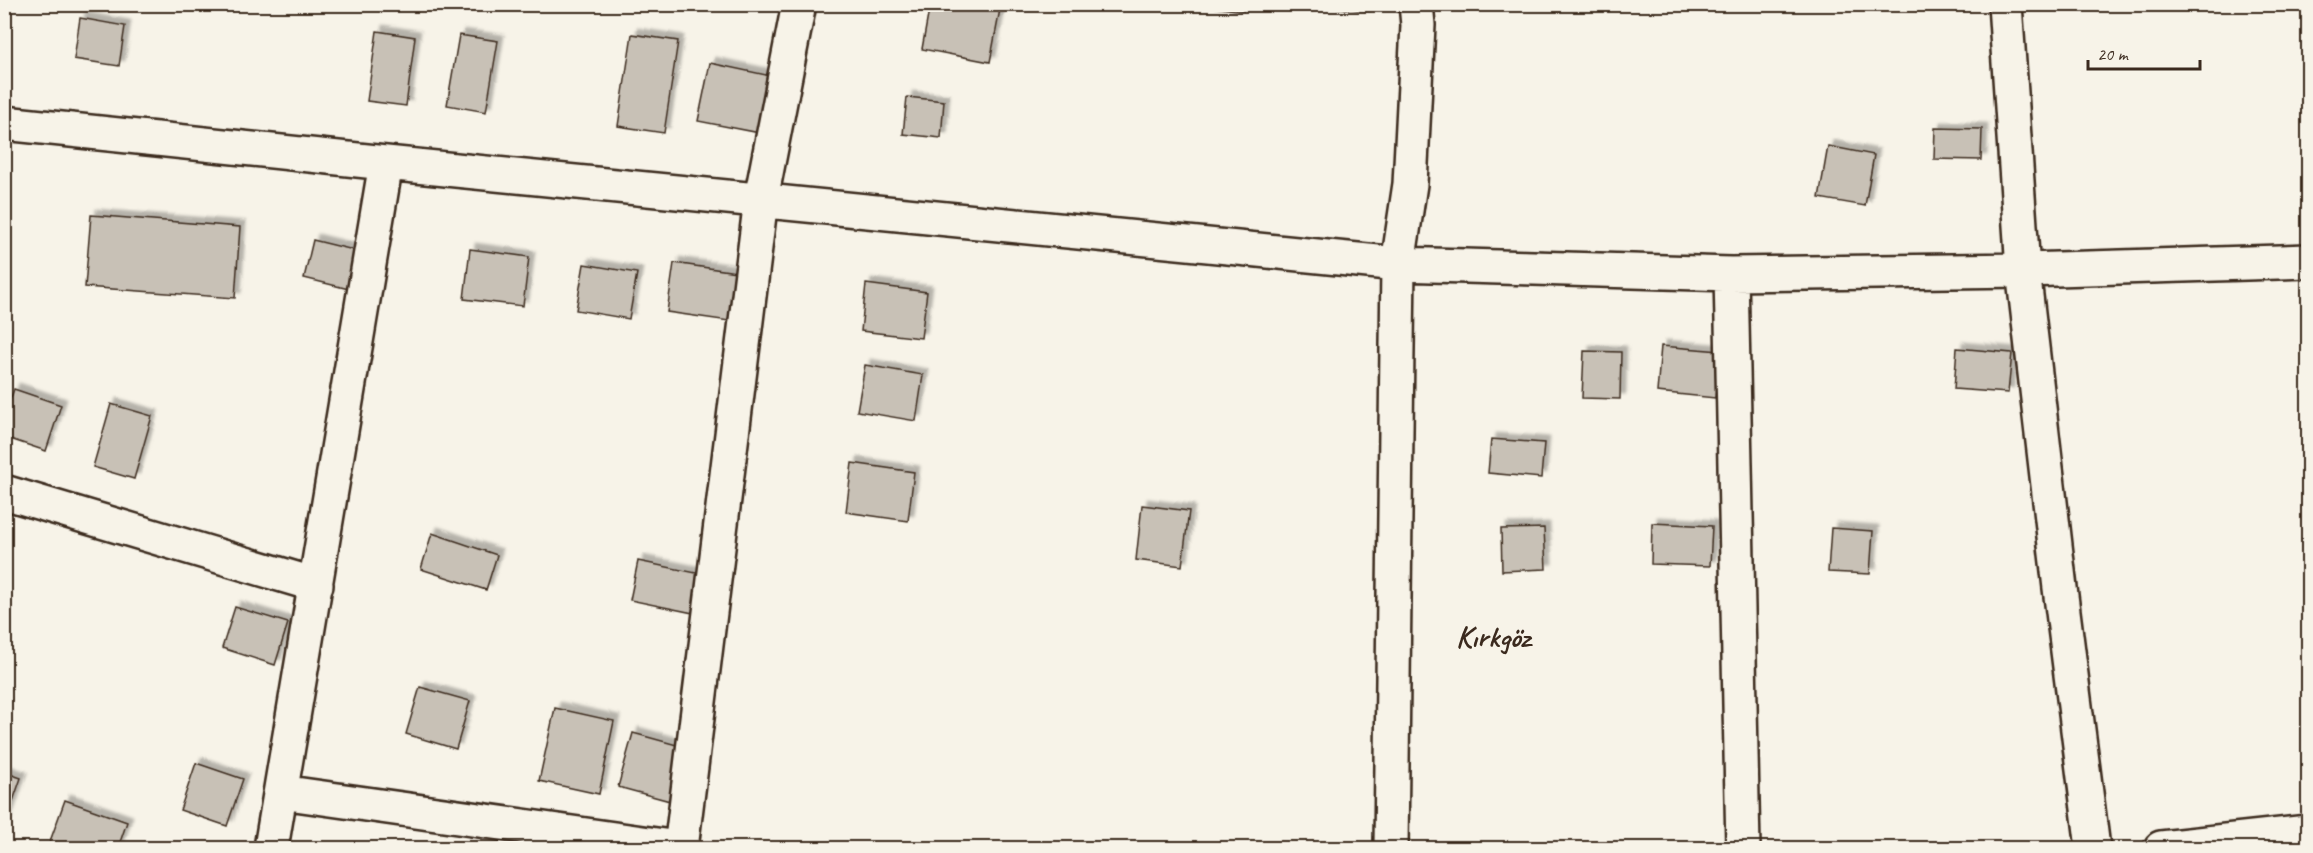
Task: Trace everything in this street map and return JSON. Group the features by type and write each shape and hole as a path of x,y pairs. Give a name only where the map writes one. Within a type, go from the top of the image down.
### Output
{"street":[{"path":"281,792 680,849 761,199 799,4"},
{"path":"1391,849 1398,264 1410,184 1418,25 1416,4"},
{"path":"2005,4 2024,270 2060,588 2093,849"},
{"path":"4,123 386,164 761,199 1398,264 1731,274 2024,270 2308,261"},
{"path":"271,849 386,164"},
{"path":"1731,274 1743,849"},
{"path":"4,492 316,585"},
{"path":"2161,849 2308,832"}],"building":[{"path":"930,4 1001,4 990,62 922,49"},
{"path":"1190,4 1243,4 1243,11"},
{"path":"1300,4 1371,4 1370,11"},
{"path":"80,18 125,26 119,66 74,59"},
{"path":"377,31 415,37 406,106 367,101"},
{"path":"632,34 678,41 664,133 618,126"},
{"path":"459,35 498,41 486,112 447,105"},
{"path":"710,63 771,76 760,133 698,121"},
{"path":"907,97 944,101 941,138 903,134"},
{"path":"1935,128 1982,129 1981,160 1934,159"},
{"path":"1828,146 1874,155 1865,206 1819,198"},
{"path":"91,215 240,227 235,298 85,287"},
{"path":"313,240 366,253 357,291 304,278"},
{"path":"470,249 529,257 523,306 464,299"},
{"path":"674,263 736,272 729,321 667,312"},
{"path":"584,264 637,273 629,319 576,310"},
{"path":"866,284 927,292 921,338 861,331"},
{"path":"1661,346 1720,351 1715,398 1657,392"},
{"path":"1957,348 2012,353 2008,393 1954,389"},
{"path":"1584,351 1621,352 1620,399 1582,398"},
{"path":"865,365 923,375 916,421 857,411"},
{"path":"14,389 61,405 46,451 4,437 4,417"},
{"path":"111,404 152,416 134,479 93,467"},
{"path":"1491,439 1544,443 1541,478 1488,473"},
{"path":"852,463 914,472 908,521 846,512"},
{"path":"1142,505 1189,511 1182,566 1136,560"},
{"path":"1652,523 1712,526 1710,566 1651,564"},
{"path":"1544,528 1546,569 1502,571 1501,529"},
{"path":"1831,528 1873,531 1870,574 1828,572"},
{"path":"432,533 497,555 486,590 421,569"},
{"path":"638,561 706,575 698,614 630,600"},
{"path":"235,607 288,623 275,665 222,648"},
{"path":"420,687 470,701 456,749 406,734"},
{"path":"555,708 614,721 599,794 539,781"},
{"path":"633,733 684,747 670,801 618,787"},
{"path":"196,763 243,779 227,826 180,810"},
{"path":"4,772 21,778 4,827"},
{"path":"65,800 127,822 118,848 62,848 49,844"}],"district":[{"name":"Kırkgöz","path":"1493,637"}]}
